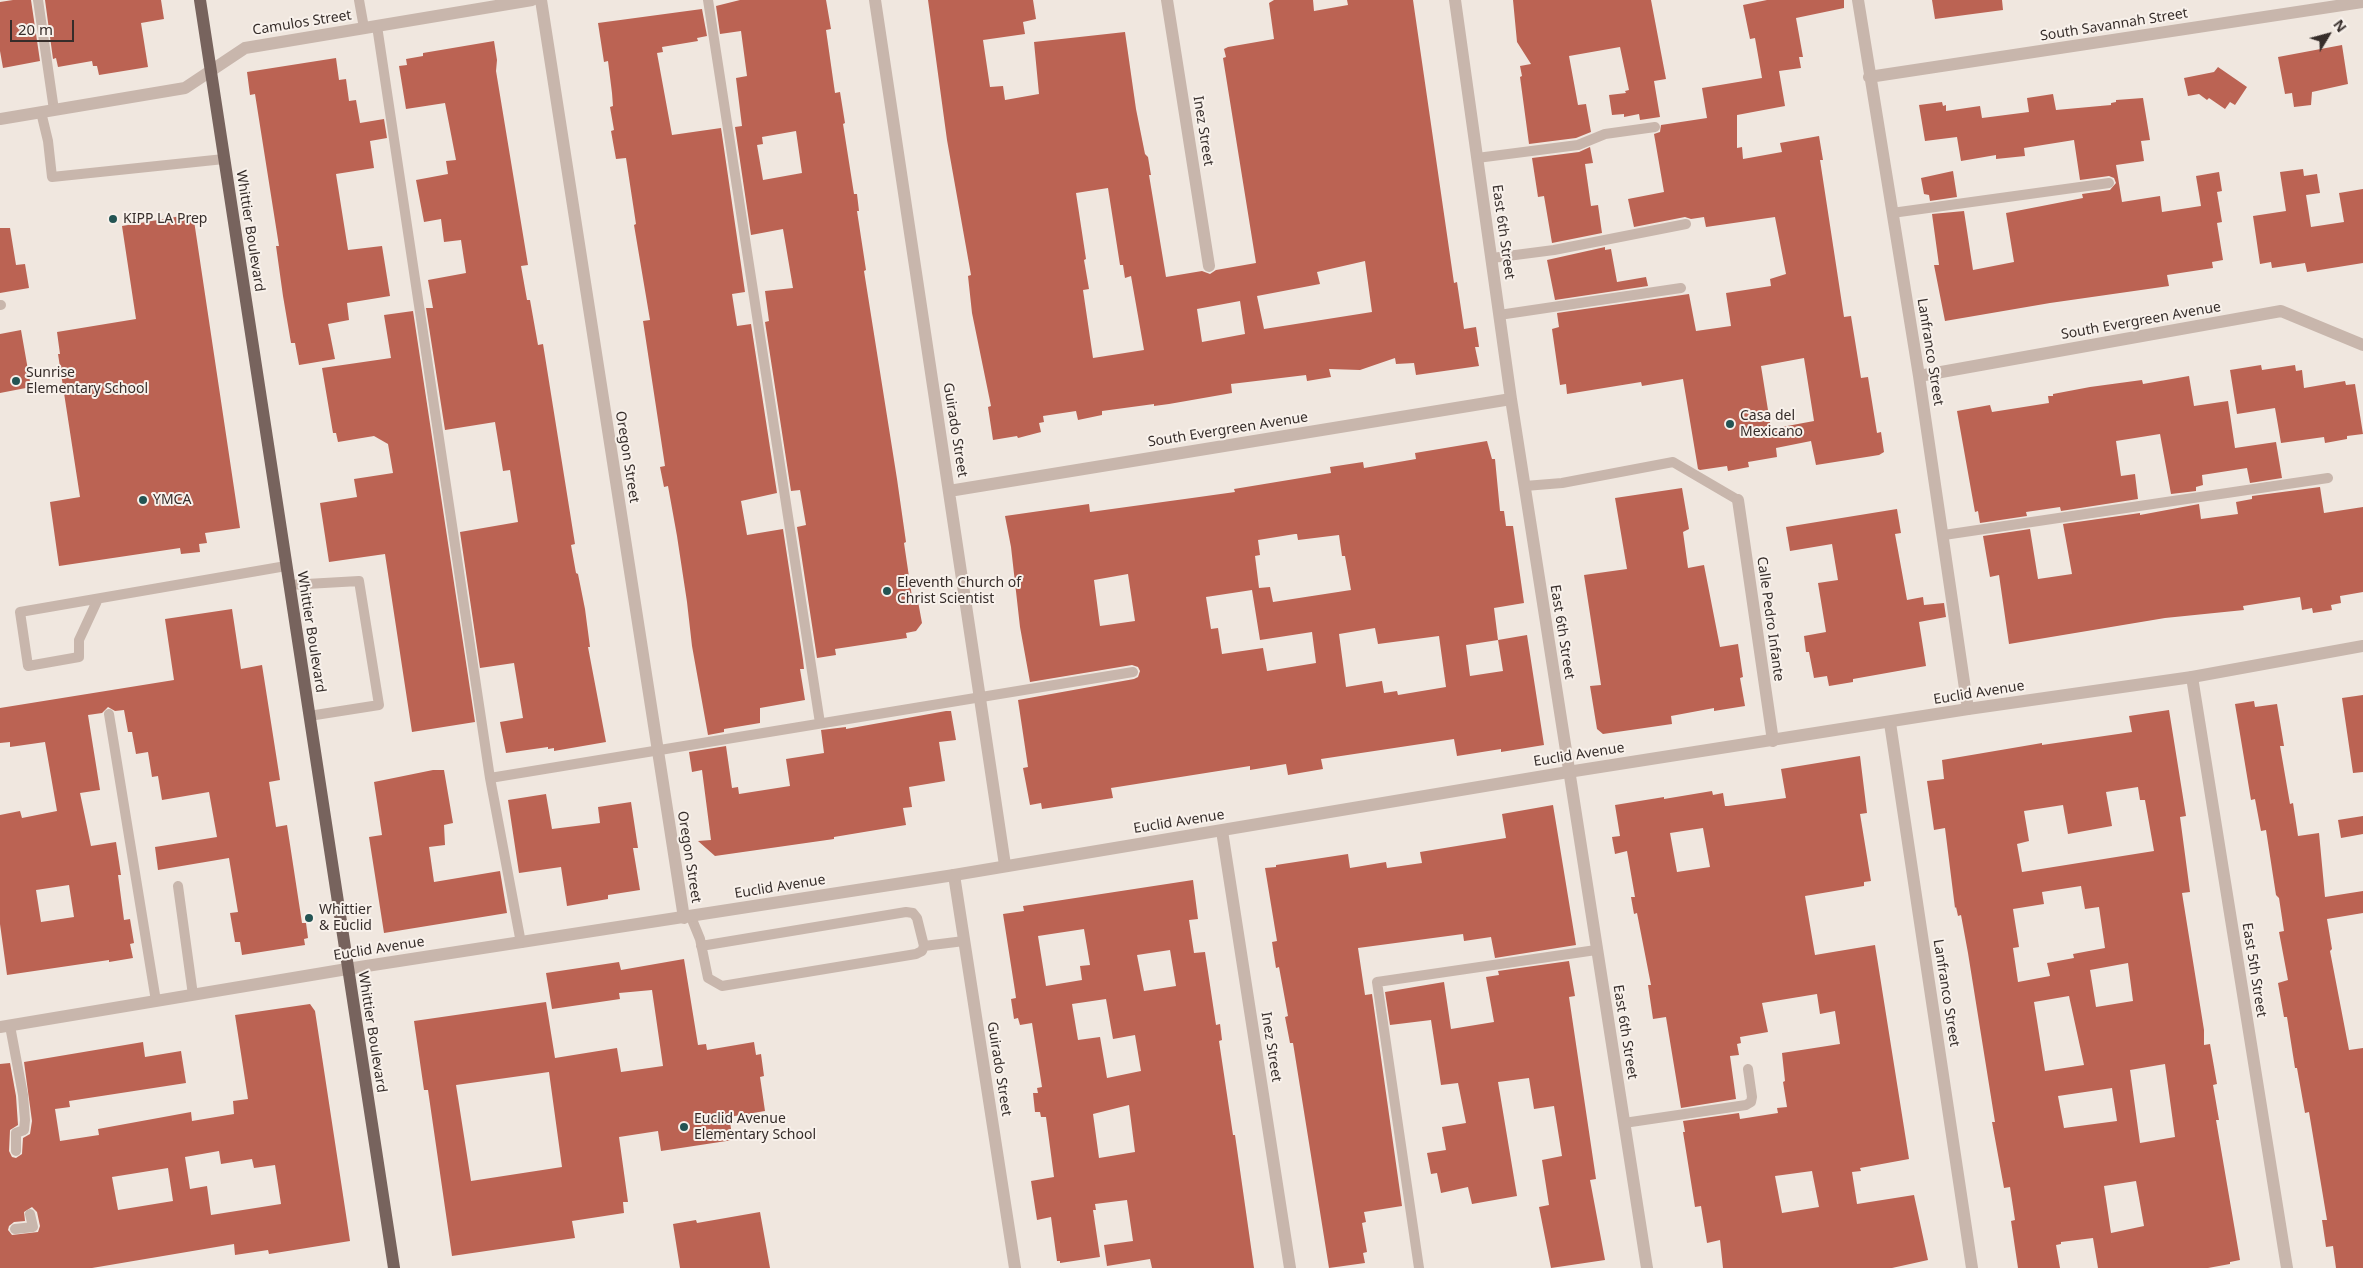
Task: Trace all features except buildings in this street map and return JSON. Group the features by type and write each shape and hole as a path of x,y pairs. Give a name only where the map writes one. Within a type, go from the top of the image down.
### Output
{"main road":[{"name":"Whittier Boulevard","path":"200,0 392,1268"}],"street":[{"name":"Camulos Street","path":"0,119 185,88 245,48 532,0"},
{"name":"Oregon Street","path":"541,0 657,752 687,917"},
{"name":"Guirado Street","path":"875,0 1005,865"},
{"name":"Inez Street","path":"1167,0 1209,266"},
{"name":"East 6th Street","path":"1454,0 1568,772 1647,1268"},
{"name":"Lanfranco Street","path":"1858,0 1944,535 1968,709"},
{"name":"South Savannah Street","path":"1869,77 2363,2"},
{"name":"South Evergreen Avenue","path":"1919,376 2281,311 2363,345"},
{"name":"South Evergreen Avenue","path":"949,491 1512,399"},
{"name":"Calle Pedro Infante","path":"1738,500 1773,741"},
{"name":"Euclid Avenue","path":"5,1026 348,969 687,917 1222,831 1568,772 1890,723 1968,709 2192,677 2363,646"},
{"name":"East 5th Street","path":"2192,677 2287,1268"},
{"name":"Lanfranco Street","path":"1890,723 1972,1268"},
{"name":"Inez Street","path":"1222,831 1290,1268"},
{"name":"Guirado Street","path":"954,874 1015,1268"}],"lane":[{"path":"38,0 54,110"},
{"path":"359,0 370,27 490,778 521,943"},
{"path":"708,0 820,723"},
{"path":"41,112 48,141 52,177 224,159"},
{"path":"1477,158 1578,145 1605,134 1655,127"},
{"path":"1892,213 2109,183"},
{"path":"1492,258 1554,250 1686,224"},
{"path":"1499,315 1681,288"},
{"path":"1525,486 1562,483 1673,462 1738,500"},
{"path":"1944,535 2328,478"},
{"path":"98,599 79,640 79,657 28,666 20,612 286,566"},
{"path":"289,585 359,581 379,706 309,716"},
{"path":"490,778 657,752 820,723 1133,672"},
{"path":"109,714 156,1001"},
{"path":"178,886 193,995"},
{"path":"687,917 701,946 708,978 722,986 916,954 922,951 924,946 917,918 913,913 906,912 701,946"},
{"path":"924,946 964,942"},
{"path":"1419,1268 1377,982 1596,950"},
{"path":"5,1026 21,1081 25,1120 24,1130 16,1134 16,1151"},
{"path":"1624,1123 1746,1105 1751,1102 1752,1097 1748,1069"},
{"path":"15,1229 33,1227 30,1214"}],"place":[{"name":"KIPP LA Prep","path":"113,219"},
{"name":"Sunrise Elementary School","path":"16,381"},
{"name":"Casa del Mexicano","path":"1730,424"},
{"name":"YMCA","path":"143,500"},
{"name":"Eleventh Church of Christ Scientist","path":"887,591"},
{"name":"Whittier & Euclid","path":"309,918"},
{"name":"Euclid Avenue Elementary School","path":"684,1127"}]}
